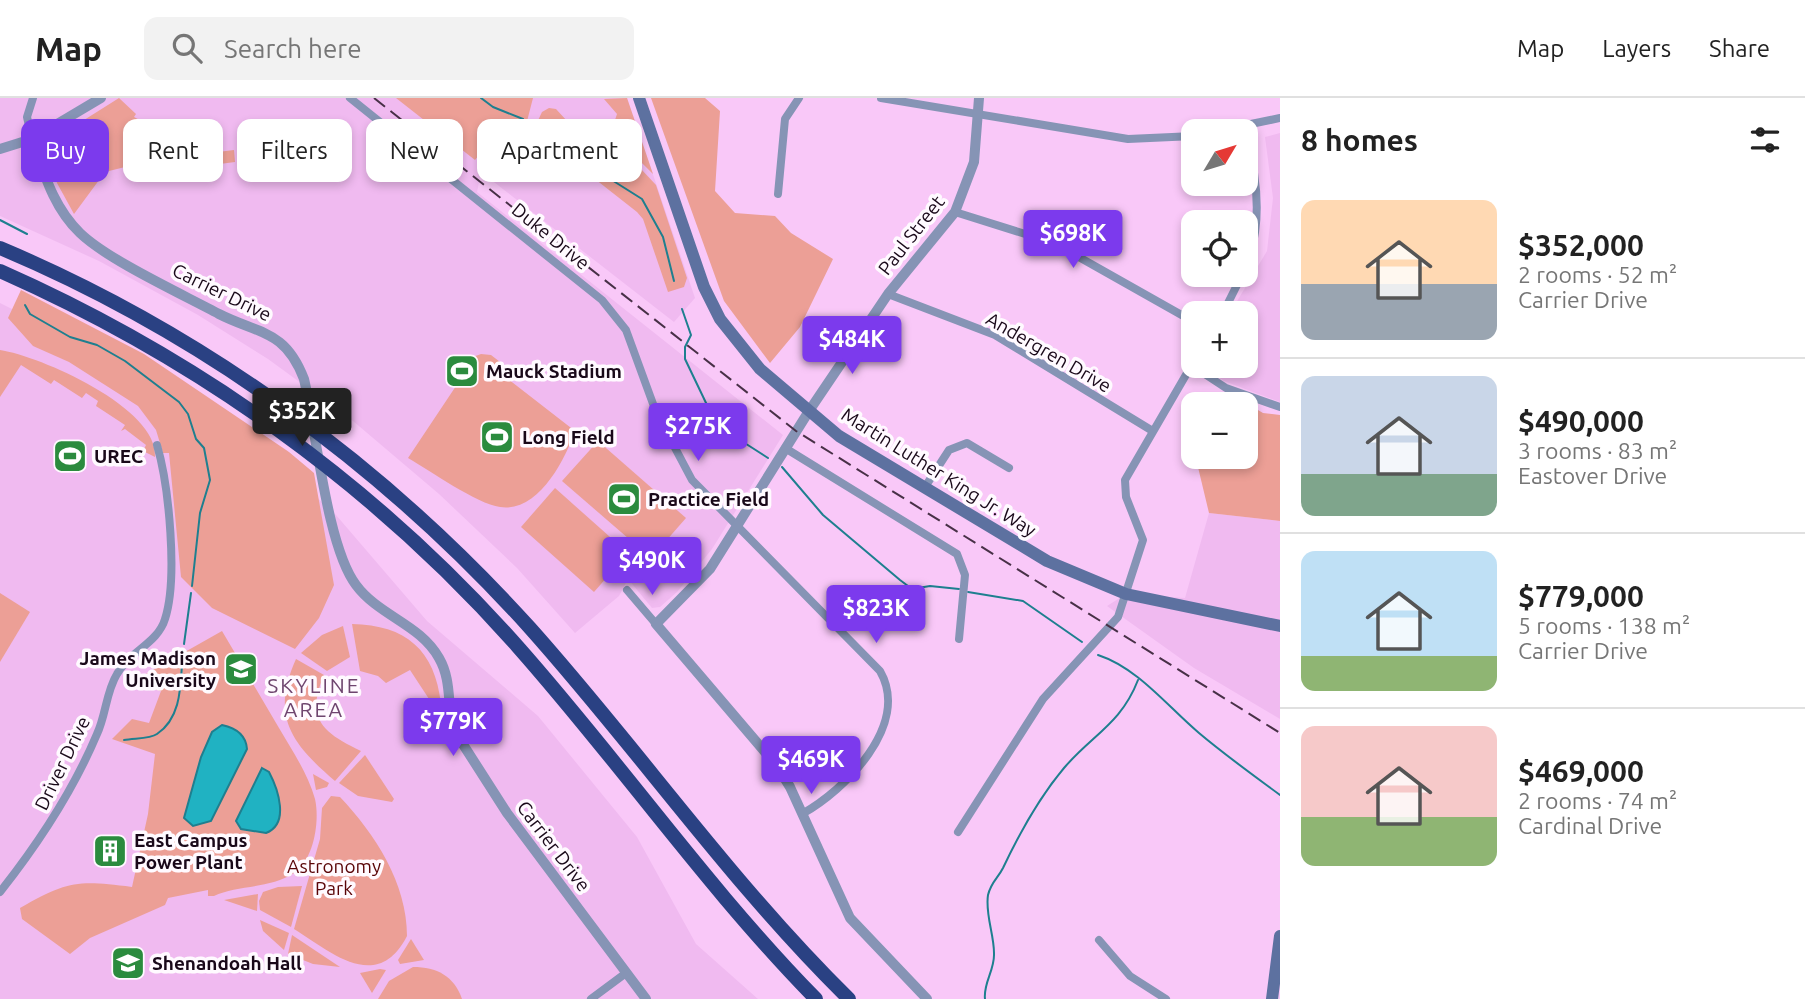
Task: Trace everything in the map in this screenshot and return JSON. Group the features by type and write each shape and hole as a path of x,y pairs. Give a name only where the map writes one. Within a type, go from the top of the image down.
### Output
{"highway":[{"path":"0,248 109,300 216,362 324,436 406,505 527,625 719,859 849,999"},
{"path":"0,271 93,315 206,380 310,453 388,517 455,580 518,647 718,891 816,999"}],"main road":[{"name":"Martin Luther King Jr. Way","path":"639,98 710,302 746,354 808,411 839,436 1047,561 1126,594 1280,626"},
{"path":"1272,999 1280,936"}],"street":[{"path":"27,119 33,98"},
{"path":"66,119 101,98"},
{"name":"Duke Drive","path":"350,98 573,274 607,305 631,338 656,412 696,486 875,663 887,687 887,713 866,755 835,791 802,814"},
{"path":"778,194 785,119 800,98"},
{"path":"881,98 1128,139 1181,136"},
{"name":"Paul Street","path":"656,624 710,569 808,411 888,294 955,212 974,162 979,98"},
{"path":"1258,126 1280,118"},
{"path":"0,149 21,142"},
{"name":"Carrier Drive","path":"48,182 53,196 80,233 117,258 219,314 267,333 296,362 307,393 339,553 352,580 378,607 416,632 433,649 447,677 455,733 507,813 646,999"},
{"path":"955,212 1054,243 1181,315"},
{"name":"Andergren Drive","path":"888,294 995,335 1151,430"},
{"path":"958,832 1043,699 1110,628 1126,594 1143,540 1126,497 1125,480 1183,378"},
{"path":"1212,378 1226,388 1280,407"},
{"path":"925,487 949,450 967,443 1009,468"},
{"name":"Driver Drive","path":"0,892 51,821 77,776 98,733 112,684 122,666 155,636 164,622 170,598 169,530 157,445"},
{"path":"785,448 957,554 965,575 959,639"},
{"path":"627,590 767,753 790,787 850,918 927,999"},
{"path":"1099,940 1130,976 1166,999"},
{"path":"592,999 626,973"}],"shaded area":[{"path":"0,98 627,98 634,119 477,119 477,192 783,435 712,549 677,592 660,607 652,608 628,579 619,596 575,633 517,568 439,494 353,421 268,359 198,315 99,261 0,216"},
{"path":"1280,133 1280,402 1220,378 1258,378 1258,301 1237,301 1246,287 1258,287 1258,266 1267,251 1273,198 1265,137"},
{"path":"642,142 695,298 674,322 494,182 642,182"},
{"name":"James Madison University","path":"0,303 94,350 312,493 336,515 427,621 538,716 637,837 696,944 758,999 0,999"},
{"path":"1209,513 1280,521 1280,719 1194,668 1107,606 1126,594 1185,598"},
{"path":"222,725 239,733 245,740 247,749 211,821 193,826 184,818 201,757 212,732"},
{"path":"262,768 269,772 280,805 278,822 266,833 241,829 236,821"}],"green space":[{"path":"119,98 136,114 134,117 138,119 123,119 123,168 109,171 109,119 86,119"},
{"path":"396,98 533,98 528,119 477,119 475,160 463,151 463,119 423,119"},
{"path":"627,98 634,119 615,119 617,114 604,99"},
{"path":"651,98 705,98 720,111 715,191 735,213 775,216 791,233 833,259 800,327 770,363 724,301"},
{"path":"549,108 556,109 565,119 539,119 542,112"},
{"path":"642,142 653,174 642,163"},
{"path":"234,150 235,162 223,164 223,151"},
{"path":"642,170 656,185 687,278 684,287 668,292 643,219 599,182 642,182"},
{"path":"57,182 98,182 74,214"},
{"path":"21,290 144,354 289,452 314,473 334,585 319,618 295,649 212,608 181,577 169,453 163,453 156,430 138,406 69,362 33,346 8,318"},
{"path":"0,350 42,362 94,387 118,403 138,420 151,439 155,457 143,451 146,445 125,429 121,431 125,425 96,406 98,401 86,393 82,398 54,380 51,384 21,365 0,397"},
{"name":"Long Field","path":"481,354 491,355 504,365 499,372 575,431 548,482 526,502 514,507 490,505 479,500 408,458 460,380 452,374 462,361"},
{"path":"1258,410 1280,415 1280,521 1209,513 1198,469 1258,469"},
{"name":"Practice Field","path":"598,441 686,518 651,558 562,481"},
{"name":"Practice Field","path":"555,488 628,553 594,592 521,527"},
{"path":"0,593 30,612 0,662"},
{"path":"352,624 388,629 414,644 432,669 441,704 431,702 410,670 386,683 378,676 360,671"},
{"path":"343,626 350,657 327,671 301,653 322,635"},
{"path":"222,631 304,771 312,790 317,818 311,850 301,867 285,878 214,896 208,896 208,890 168,898 165,905 90,938 70,954 22,919 20,908 50,892 73,885 85,883 132,887 148,814 155,754 112,739 132,719 149,723 161,691 130,683"},
{"path":"296,659 324,675 316,703 321,723 337,738 361,751 335,781 307,754 290,728 285,697 288,679"},
{"path":"365,755 394,799 392,802 358,796 339,783"},
{"path":"313,774 329,783 327,787 316,790"},
{"name":"Astronomy Park","path":"331,796 340,797 377,843 395,878 401,897 407,936 395,953 382,963 353,963 338,957 294,929 320,839 322,808"},
{"path":"302,886 291,927 260,910 259,901 263,892 278,887"},
{"path":"258,894 257,911 224,900"},
{"path":"260,920 289,933 284,950 263,931"},
{"path":"292,935 340,967 313,964 288,954"},
{"path":"411,939 424,960 400,964 398,960"},
{"path":"413,967 444,974 454,984 462,999 378,999 389,981"},
{"path":"386,970 372,993 360,973"}],"waterway":[{"path":"481,98 493,107 523,119"},
{"path":"615,182 642,199 663,237 674,281"},
{"path":"0,220 27,234"},
{"path":"25,305 30,314 70,337 97,345 125,361 179,402 188,414 196,439 204,448 210,480 200,513 192,586"},
{"path":"682,309 691,335 685,347 685,359 707,405 740,440 768,458"},
{"path":"782,467 823,515 912,589 930,586 959,589"},
{"path":"968,592 1023,601 1082,642"},
{"path":"184,644 191,593"},
{"path":"124,740 154,736 172,717 181,685 183,651"},
{"path":"1098,655 1126,669 1152,689 1187,723 1280,795"},
{"path":"985,999 994,959 988,909 991,887 1046,792 1064,768 1123,708 1138,680"}],"railway":[{"path":"374,98 796,431 1280,733"}],"place":[{"name":"Mauck Stadium","path":"462,371"},
{"name":"Long Field","path":"497,437"},
{"name":"UREC","path":"70,456"},
{"name":"Practice Field","path":"624,499"},
{"name":"James Madison University","path":"241,669"},
{"name":"East Campus Power Plant","path":"110,851"},
{"name":"Shenandoah Hall","path":"128,963"}],"district":[{"name":"SKYLINE AREA","path":"314,698"}]}
